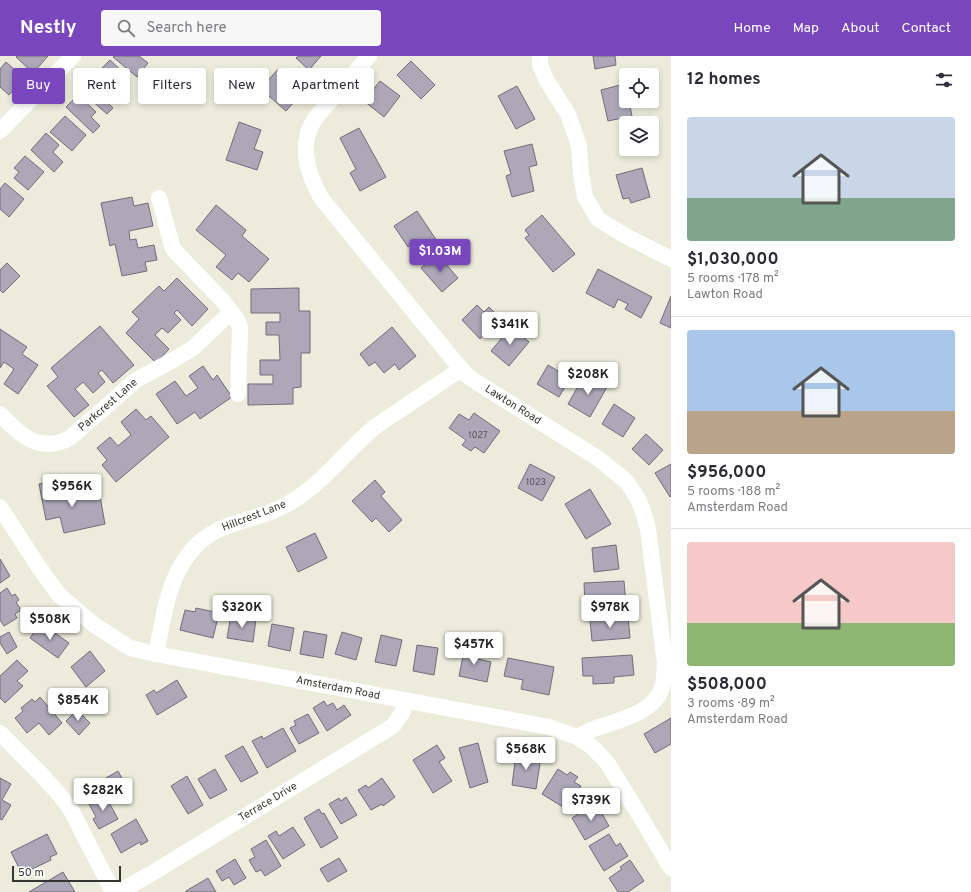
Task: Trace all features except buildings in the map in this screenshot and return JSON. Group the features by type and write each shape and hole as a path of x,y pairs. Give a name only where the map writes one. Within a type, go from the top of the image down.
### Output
{"street":[{"path":"0,132 73,56"},
{"name":"Lawton Road","path":"369,56 311,124 307,133 305,148 310,173 321,198 470,378 599,459 627,482 638,499 643,511 648,529 665,663 664,681 661,692 654,702 641,711 593,729 577,737"},
{"path":"540,56 540,65 547,80 568,114 579,146 585,197 598,219 624,235 671,259"},
{"path":"159,198 173,249 223,301 236,318 240,327 238,394"},
{"name":"Parkcrest Lane","path":"0,414 26,438 43,443 59,444 70,438 136,380 193,348 231,312"},
{"name":"Hillcrest Lane","path":"156,654 171,584 180,565 193,548 212,533 238,522 285,506 315,486 376,426 461,369"},
{"name":"Amsterdam Road","path":"0,506 38,566 59,595 93,624 130,648 548,727 577,737 591,746 608,764 671,868"},
{"name":"Terrace Drive","path":"118,892 149,875 393,726 402,713 407,701"},
{"path":"0,733 38,771 71,810 113,892"}]}
